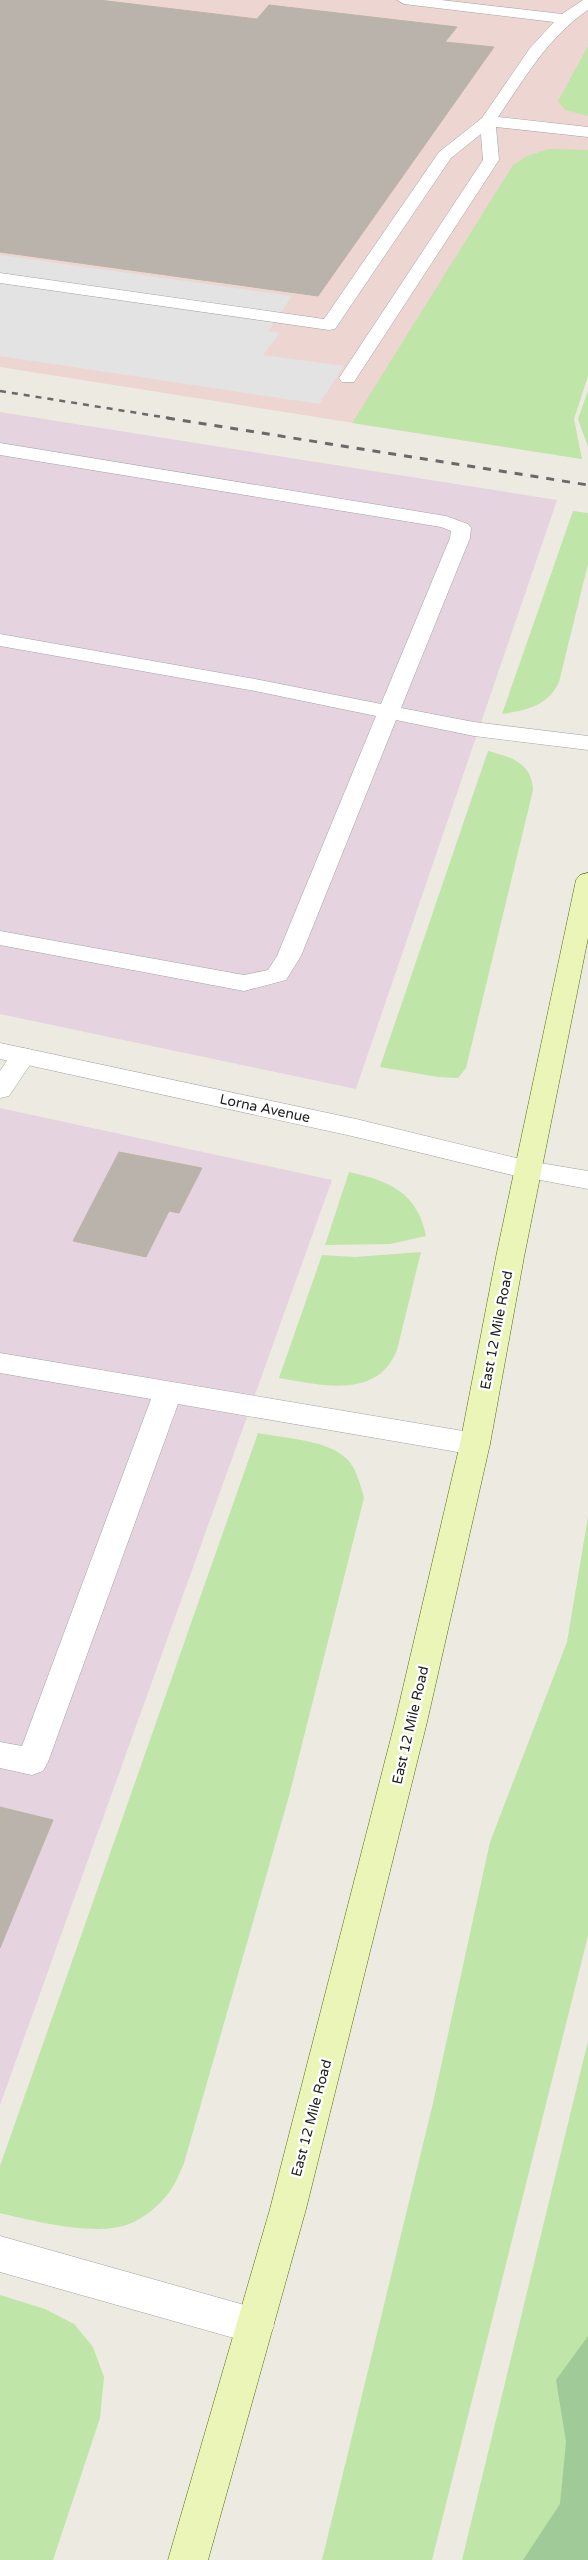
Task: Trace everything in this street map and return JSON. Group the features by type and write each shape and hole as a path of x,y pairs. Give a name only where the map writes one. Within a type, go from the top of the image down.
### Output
{"main road":[{"name":"East 12 Mile Road","path":"188,2560 290,2199 387,1822 475,1444 528,1170 588,880"}],"street":[{"path":"404,0 565,19"},
{"path":"0,278 329,325 445,155 488,122 535,51 565,19 588,2"},
{"path":"488,122 588,132"},
{"path":"348,378 491,160 488,122"},
{"path":"0,449 446,522 460,528 460,538 289,956 277,975 244,983 0,938"},
{"path":"0,640 388,711 474,729 588,743"},
{"path":"0,1090 11,1054"},
{"name":"Lorna Avenue","path":"11,1054 356,1128 528,1170 588,1180"},
{"path":"0,1364 475,1444"},
{"path":"0,1755 32,1762 168,1391"},
{"path":"0,2254 255,2326"}],"shaded area":[{"path":"0,0 588,0 588,356 567,419 582,459 0,367"},
{"path":"0,255 292,296 268,331 280,333 263,355 344,366 319,404 0,356"},
{"path":"0,412 557,500 356,1089 0,1014"},
{"path":"0,1108 332,1180 0,2105"}],"green space":[{"path":"588,46 588,116 565,110 558,101"},
{"path":"549,149 588,150 588,376 574,419 582,459 352,423 513,165 527,156"},
{"path":"588,391 588,447 578,419"},
{"path":"573,511 588,513 588,564 559,682 549,697 536,706 502,714"},
{"path":"488,751 512,759 524,767 529,773 533,790 466,1068 458,1078 438,1077 380,1067"},
{"path":"349,1172 377,1180 399,1191 416,1209 426,1236 390,1244 325,1245"},
{"path":"421,1252 397,1350 388,1366 376,1376 362,1383 346,1385 312,1384 279,1378 322,1255 355,1257"},
{"path":"258,1433 318,1444 339,1453 353,1467 364,1498 289,1796 184,2163 174,2185 162,2201 146,2215 116,2228 100,2229 65,2226 0,2213 0,2166"},
{"path":"588,1517 588,1936 432,2560 322,2560 433,2103 490,1842 567,1642"},
{"path":"588,2041 588,2560 462,2560"},
{"path":"0,2295 45,2309 74,2324 93,2347 104,2377 100,2418 53,2560 0,2560"},
{"path":"588,2336 588,2560 523,2560 560,2504 566,2442 556,2380"}],"building":[{"path":"0,0 99,0 257,19 269,5 457,27 445,42 494,47 318,296 0,252"},
{"path":"119,1152 202,1168 179,1213 169,1211 146,1257 73,1241"},
{"path":"0,1807 53,1820 0,1948"}],"railway":[{"path":"0,391 175,419"},
{"path":"167,418 588,485"}]}
